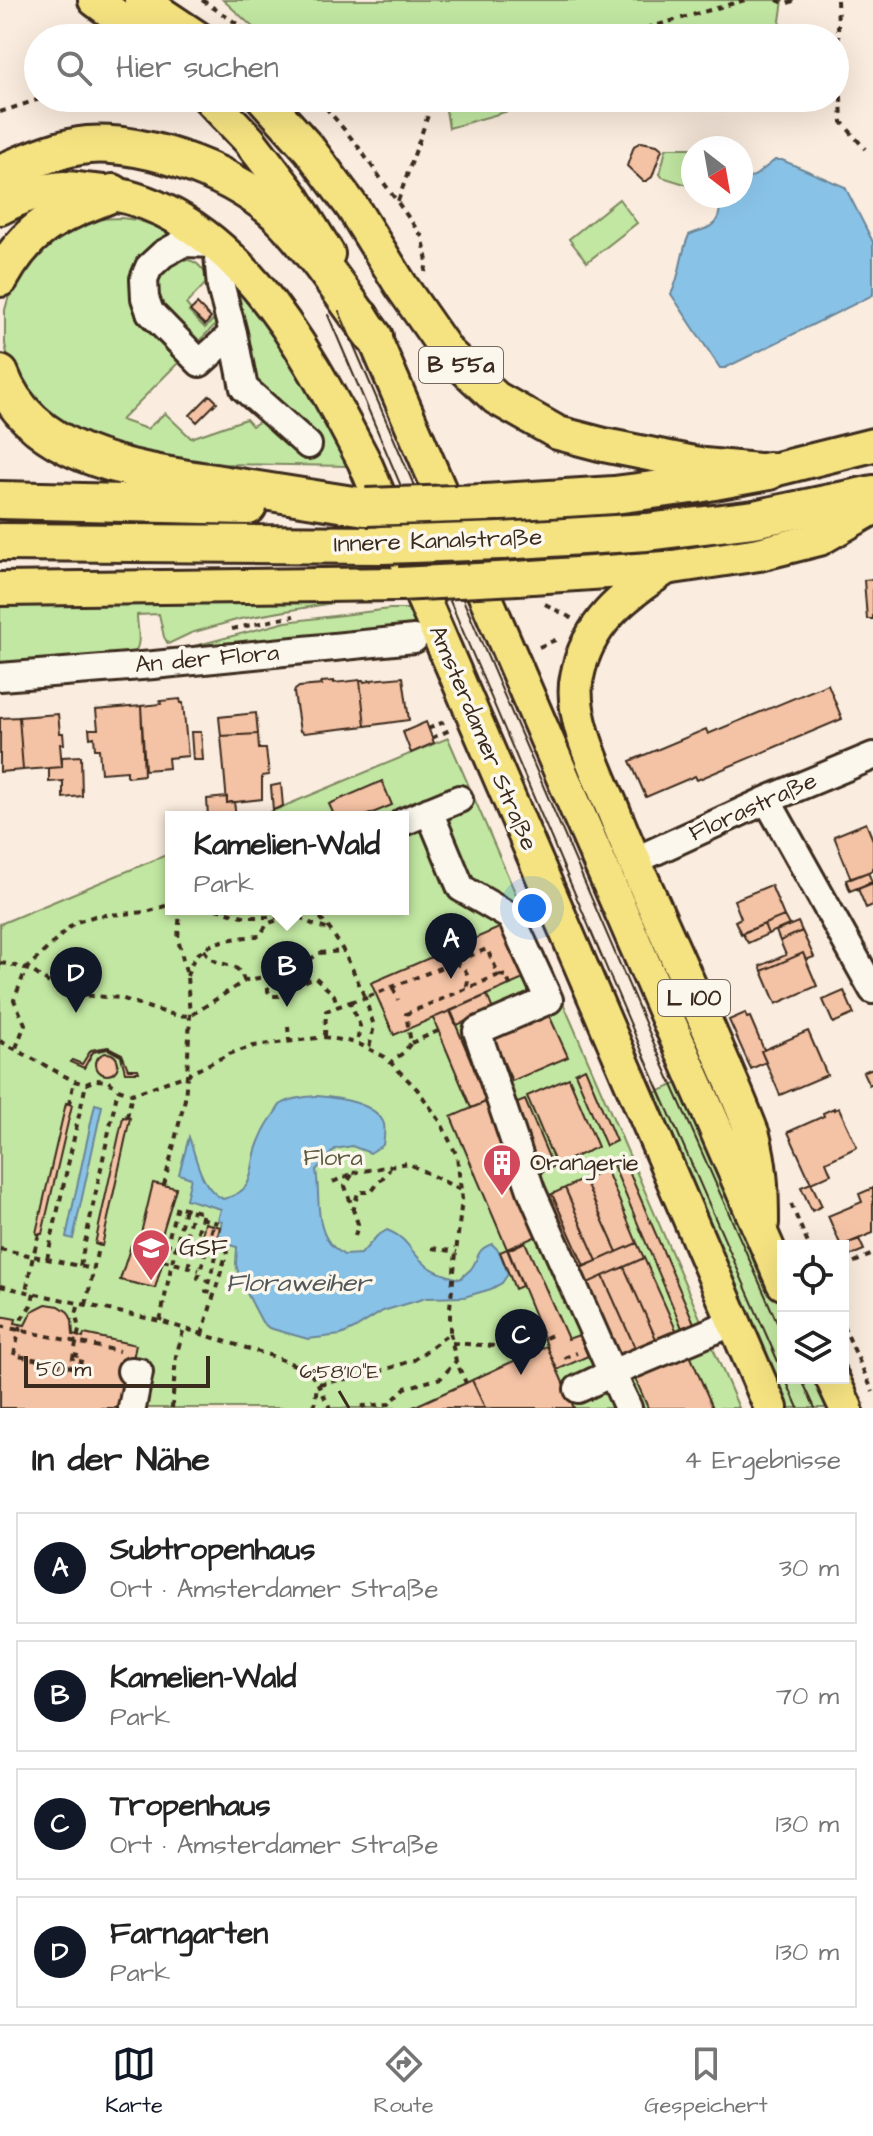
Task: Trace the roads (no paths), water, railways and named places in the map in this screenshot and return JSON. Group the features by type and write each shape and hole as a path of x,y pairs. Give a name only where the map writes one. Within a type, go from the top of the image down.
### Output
{"highway":[{"path":"0,173 47,154 87,145 127,145 170,156 217,174 259,199 283,218 374,337"},
{"path":"0,278 13,255 35,231 62,213 113,193"},
{"path":"0,374 22,412 48,434 85,455 132,470 366,507"},
{"name":"Innere Kanalstraße","path":"0,500 173,506 366,507 485,503 614,495 769,471"},
{"name":"Innere Kanalstraße","path":"0,542 382,545 501,541 647,532 723,523 873,494"}],"main road":[{"path":"95,0 127,24"},
{"path":"141,0 177,24"},
{"path":"222,112 249,140 292,196 374,337 777,1269"},
{"name":"B 55a","path":"276,112 309,149 353,208 448,353 496,398 558,433 704,465 769,471 873,445"},
{"name":"Amsterdamer Straße","path":"0,208 18,198 63,188 113,193 144,201 188,224 217,244 241,267 292,333 364,461 771,1408"},
{"path":"0,589 399,584 666,568 759,554 819,539 873,508"},
{"path":"634,861 588,747 576,708 576,680 594,633 610,611 625,596 666,568"},
{"name":"L 100","path":"634,861 753,1135 760,1160 762,1235"},
{"path":"835,1384 846,1408"}],"street":[{"path":"233,333 200,363 150,312 145,298 144,279 149,267 163,254 183,243 217,244 221,287 233,333 244,388 308,445"},
{"name":"An der Flora","path":"0,677 414,639"},
{"name":"Florastraße","path":"634,861 873,756"},
{"path":"409,819 459,799"},
{"path":"767,800 873,990"},
{"path":"429,811 461,888 511,917 549,1000 477,1031 531,1190 628,1408"},
{"path":"578,1389 734,1322"},
{"path":"125,1361 139,1372 132,1408"}],"water":[{"path":"775,160 782,160 845,187 873,242 873,295 720,368 671,294 689,235 713,224 720,208 753,208 753,176"},
{"name":"Floraweiher","path":"317,1096 365,1106 384,1124 383,1145 370,1153 352,1146 335,1149 316,1170 322,1226 332,1246 344,1255 361,1254 387,1230 400,1237 429,1267 460,1279 471,1269 480,1251 492,1244 499,1251 508,1274 502,1283 464,1297 426,1298 383,1311 341,1335 308,1339 269,1328 262,1322 240,1280 236,1264 237,1247 217,1242 222,1221 218,1220 221,1209 186,1199 191,1178 179,1174 189,1137 200,1172 209,1187 223,1199 233,1196 246,1187 263,1132 280,1105 293,1099"},
{"path":"95,1104 102,1106 73,1239 66,1237"}],"tram line":[{"path":"339,311 777,1322"},
{"path":"328,315 777,1359"},
{"path":"788,1384 798,1408"},
{"path":"804,1384 815,1408"}],"place":[{"name":"Subtropenhaus","path":"451,979"},
{"name":"Kamelien-Wald","path":"287,1007"},
{"name":"Farngarten","path":"76,1013"},
{"name":"Orangerie","path":"502,1197"},
{"name":"GSF","path":"151,1282"},
{"name":"Tropenhaus","path":"521,1375"}],"park label":[{"name":"Flora","path":"333,1158"}]}
